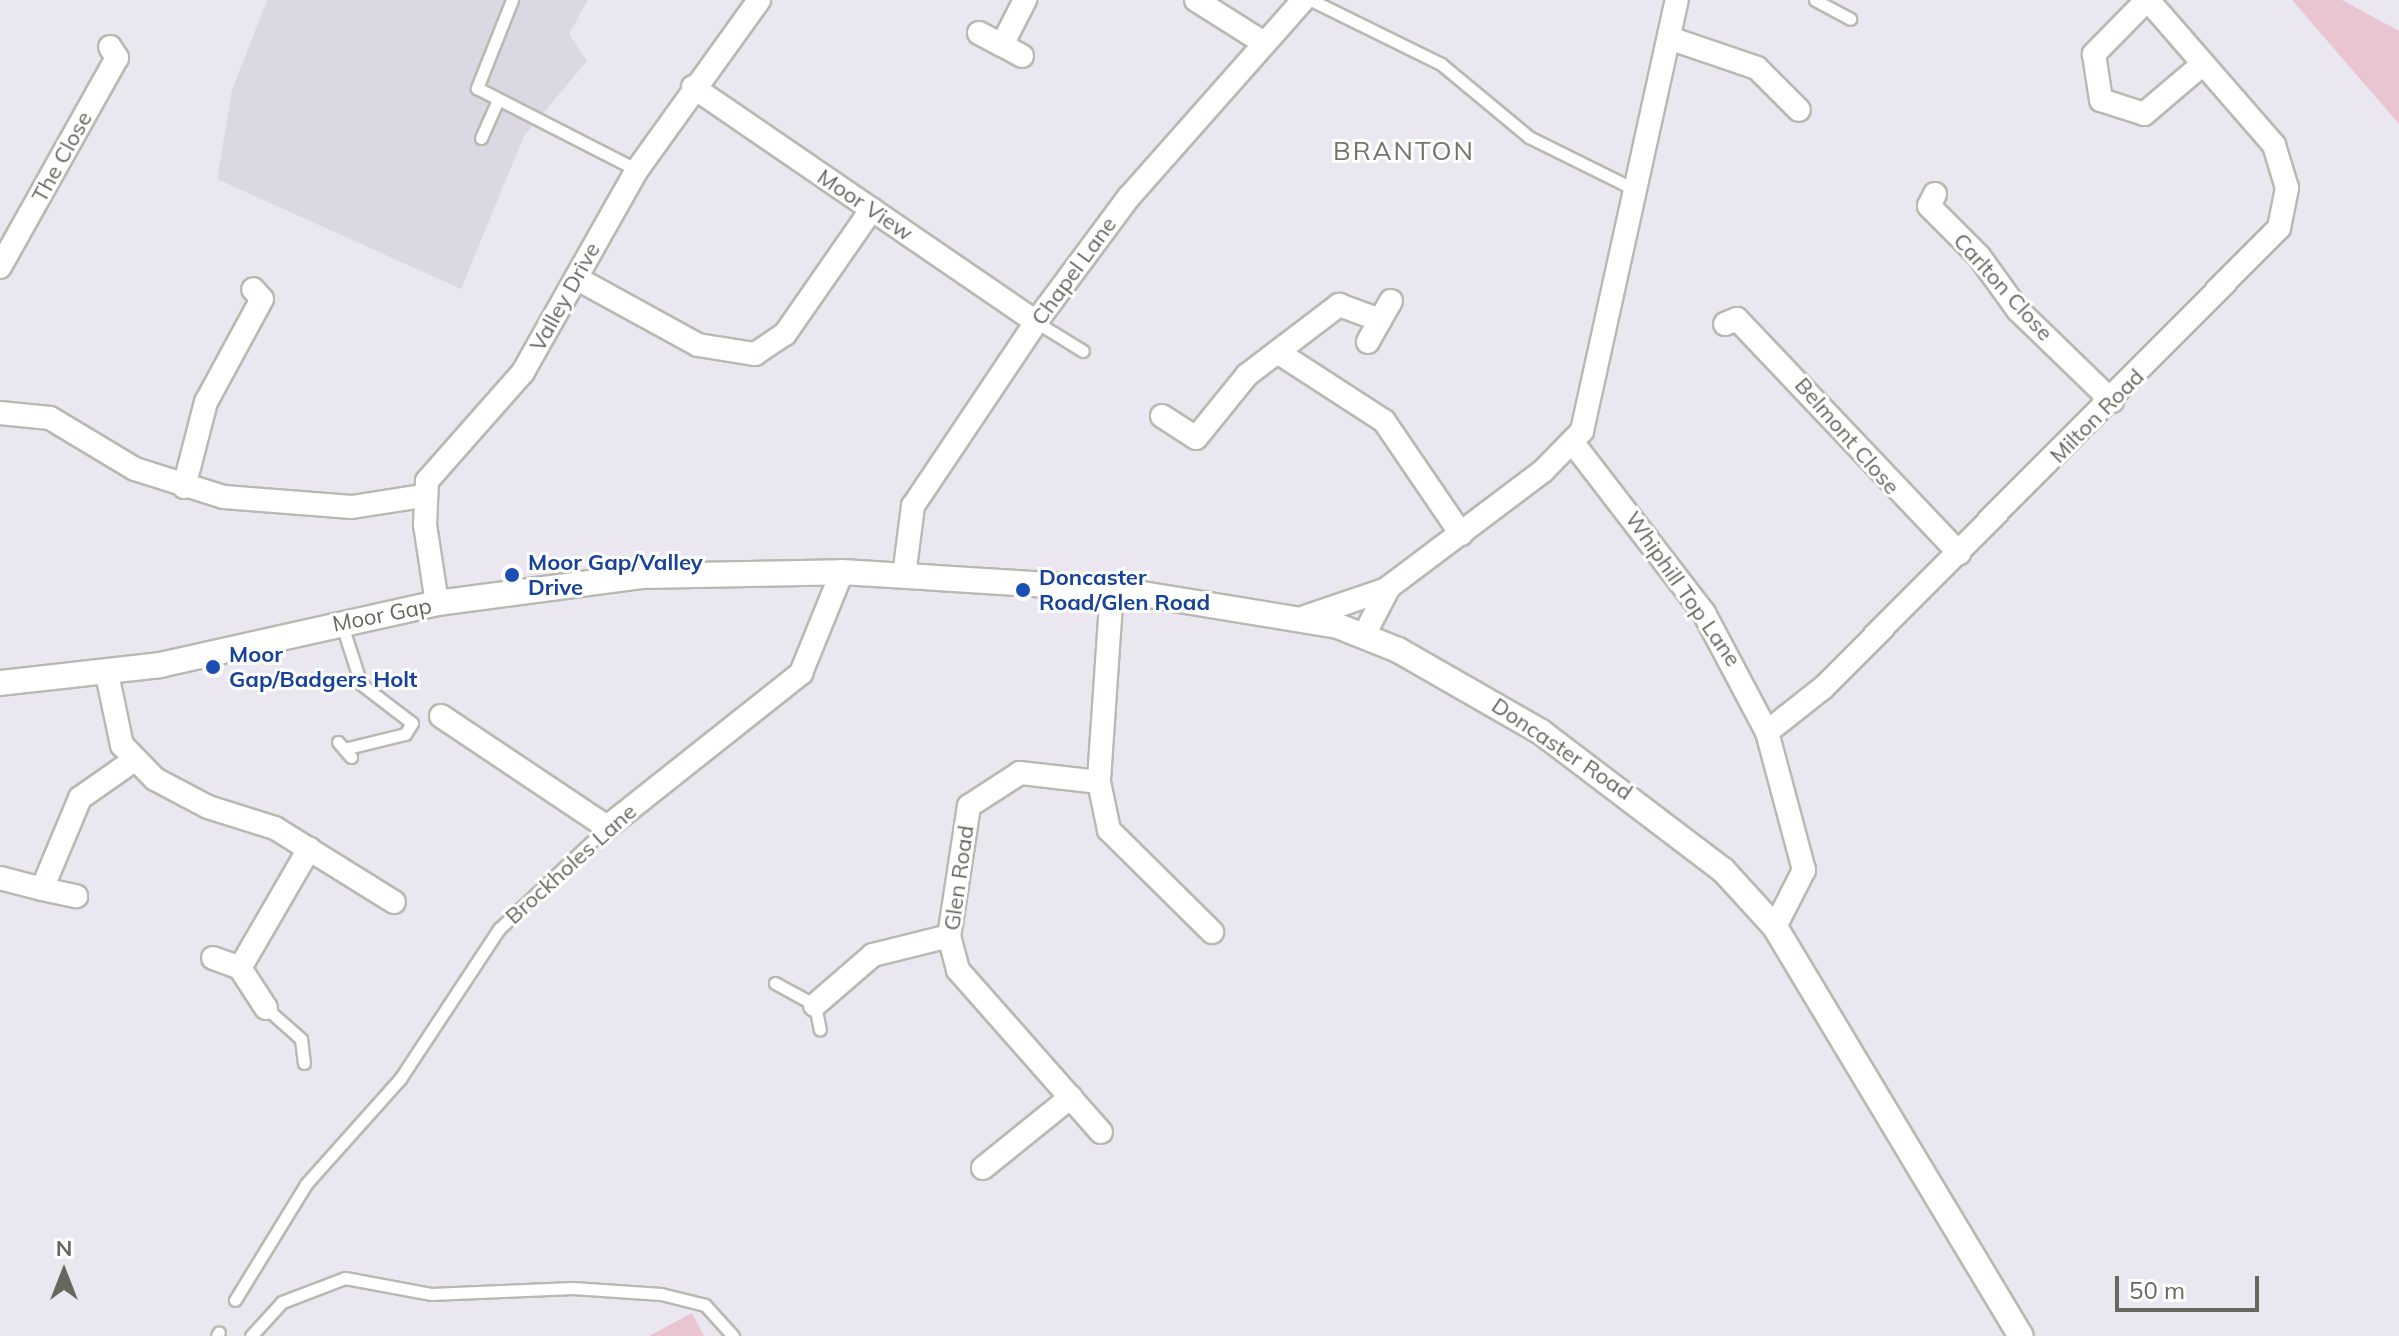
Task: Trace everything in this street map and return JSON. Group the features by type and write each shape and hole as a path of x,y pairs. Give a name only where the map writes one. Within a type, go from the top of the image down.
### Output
{"main road":[{"name":"Doncaster Road","path":"842,572 1112,589 1305,617 1364,635 1444,673 1604,774 1723,870 1775,927 2021,1336"},
{"name":"Moor Gap","path":"0,683 107,674 437,603 641,576 842,572"}],"street":[{"name":"Valley Drive","path":"423,496 436,467 523,372 637,170 693,87 759,0"},
{"path":"1002,45 1025,0"},
{"path":"1196,0 1264,43"},
{"name":"Chapel Lane","path":"904,576 913,506 1036,322 1129,197 1303,0"},
{"path":"1305,617 1388,588 1461,534 1573,443 1587,418 1677,0"},
{"name":"Milton Road","path":"1767,732 1824,687 2268,245 2286,208 2274,145 2148,0 2094,54 2101,100 2144,114 2203,64"},
{"path":"979,33 1022,56"},
{"path":"1669,38 1757,68 1797,96"},
{"name":"The Close","path":"0,267 119,55"},
{"name":"Moor View","path":"693,87 1036,322"},
{"name":"Carlton Close","path":"1927,204 1979,256 2018,310 2112,401"},
{"path":"576,278 698,345 755,354 785,334 872,209"},
{"path":"184,487 206,402 263,296"},
{"path":"1162,416 1192,444 1235,387 1339,305 1386,310 1368,342"},
{"name":"Belmont Close","path":"1734,317 1959,553"},
{"path":"1279,353 1384,421 1461,534"},
{"path":"0,413 50,418 135,469 184,487 314,506 423,496 437,603"},
{"name":"Whiphill Top Lane","path":"1573,443 1704,613 1767,732 1804,870 1775,927"},
{"name":"Brockholes Lane","path":"607,827 801,673 842,572"},
{"path":"1364,635 1388,588"},
{"path":"1112,589 1099,782 1109,830 1212,932"},
{"path":"107,674 115,725 133,761 208,807 275,828 394,902"},
{"path":"441,716 607,827"},
{"path":"42,889 80,798 133,761"},
{"name":"Glen Road","path":"1099,782 1020,773 969,806 949,936 958,970 1101,1132"},
{"path":"240,968 309,849"},
{"path":"0,878 76,896"},
{"path":"815,1005 873,955 949,936"},
{"path":"213,958 240,968 266,1008"},
{"path":"983,1168 1071,1097"}],"lane":[{"path":"512,0 478,76 477,88 497,102 637,170"},
{"path":"1311,0 1441,64 1529,137 1638,191"},
{"path":"1815,0 1850,19"},
{"path":"481,138 497,102"},
{"path":"1036,322 1083,351"},
{"path":"341,622 361,684 412,723 405,734 345,750"},
{"name":"Brockholes Lane","path":"235,1300 306,1184 400,1079 499,929 607,827"},
{"path":"775,983 815,1005 820,1030"},
{"path":"266,1008 301,1039 304,1063"},
{"path":"251,1336 282,1302 345,1278 431,1294 573,1288 661,1294 705,1305 733,1336"}],"shaded area":[{"path":"267,0 588,0 569,34 587,61 524,136 461,289 217,179 232,90"},
{"path":"2292,0 2342,0 2399,31 2399,124"},
{"path":"692,1313 704,1336 649,1336"}],"place":[{"name":"Moor Gap/Valley Drive","path":"512,575"},
{"name":"Doncaster Road/Glen Road","path":"1023,590"},
{"name":"Moor Gap/Badgers Holt","path":"213,667"}],"district":[{"name":"BRANTON","path":"1404,151"}]}
